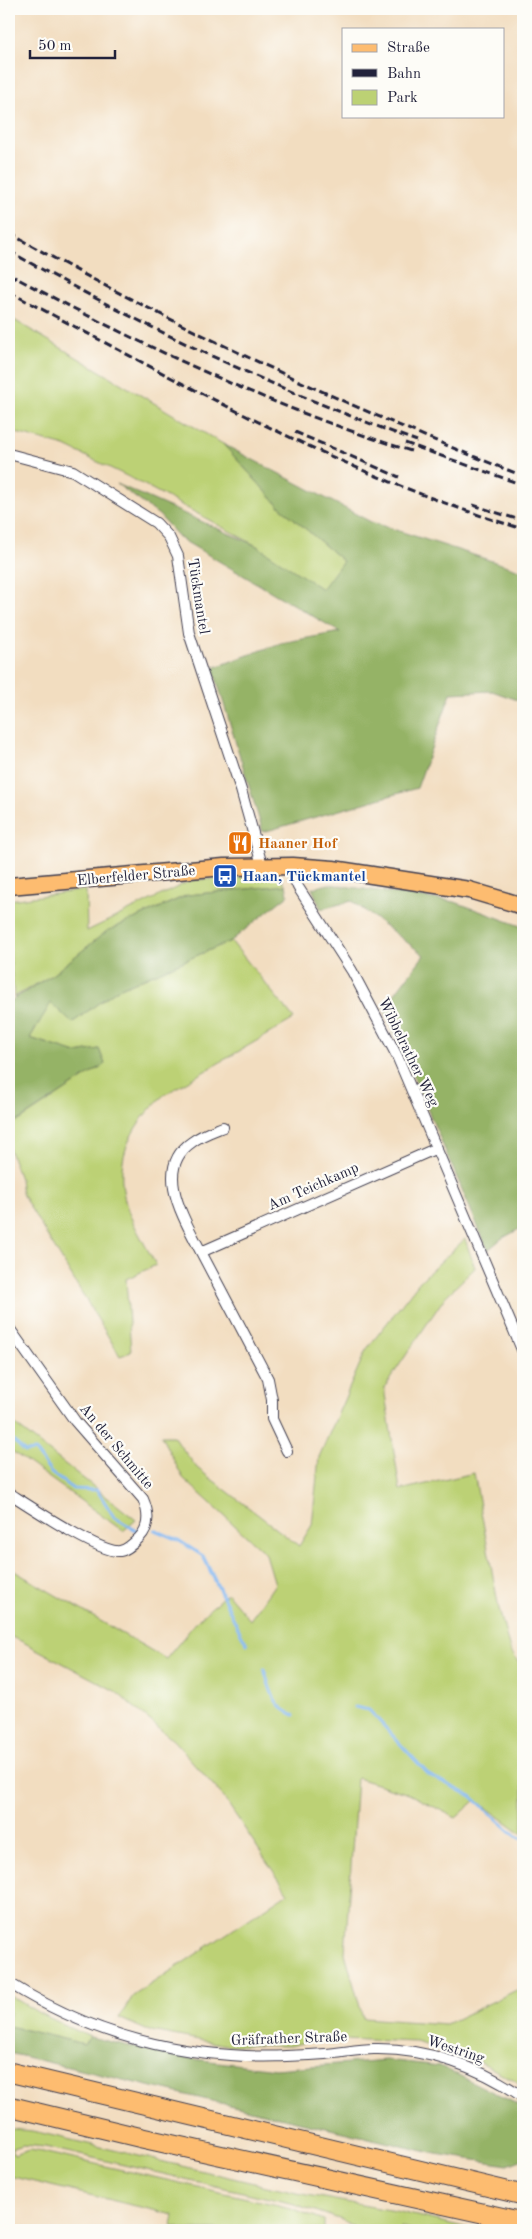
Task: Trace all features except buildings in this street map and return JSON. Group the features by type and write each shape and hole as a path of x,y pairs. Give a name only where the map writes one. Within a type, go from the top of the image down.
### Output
{"highway":[{"path":"9,2072 523,2194"},
{"path":"9,2106 142,2138 523,2222"},
{"path":"9,2119 62,2129 142,2138"}],"main road":[{"name":"Elberfelder Straße","path":"9,886 262,865 293,866 342,871 469,890 523,906"}],"street":[{"name":"Tückmantel","path":"9,454 73,471 156,523 169,537 178,556 189,633 241,790 262,865"},
{"name":"Wibbelrather Weg","path":"293,866 298,887 352,971 397,1056 523,1352"},
{"path":"223,1127 190,1143 173,1167 173,1189 200,1252 268,1379 272,1400 272,1420 287,1451"},
{"name":"Am Teichkamp","path":"200,1252 437,1148"},
{"name":"An der Schmitte","path":"9,1328 75,1421 143,1499 147,1510 148,1524 141,1536 129,1547 120,1551 108,1550 91,1542 9,1493"},
{"name":"Gräfrather Straße","path":"9,1983 68,2017 142,2041 182,2050 231,2056 326,2054 373,2049"},
{"name":"Westring","path":"373,2049 415,2052 461,2064 488,2076 523,2097"}],"green space":[{"path":"9,317 223,444 278,505 343,561 322,590 257,546 139,482 65,446 9,431"},
{"path":"223,444 371,522 523,571 523,702 492,691 451,693 417,788 263,832 213,668 281,643 340,632 181,539 159,515 117,484 257,546 322,589 343,561 278,505"},
{"path":"278,876 286,885 187,895 107,931 52,975 14,997 9,946 9,900 86,890 87,931 192,880"},
{"path":"329,884 455,902 523,927 523,1227 501,1239 488,1250 384,1008 424,955 352,901 321,909 312,888"},
{"path":"286,885 288,895 231,941 116,990 72,1023 51,1003 30,1038 76,1053 99,1049 105,1064 18,1121 9,1121 9,1002 52,975 107,931 188,895"},
{"path":"231,941 294,1019 164,1095 151,1107 132,1134 126,1148 123,1163 124,1195 129,1213 156,1265 126,1279 131,1352 120,1356 22,1194 20,1179 9,1148 9,1121 19,1121 105,1064 99,1049 76,1053 30,1038 51,1002 72,1023 116,990"},
{"path":"465,1239 475,1268 445,1297 384,1388 400,1490 474,1473 499,1609 510,1650 523,1669 523,1834 476,1800 456,1818 409,1794 357,1778 345,1953 363,2018 446,2024 523,1987 523,2087 476,2060 416,2042 319,2038 291,2046 226,2045 146,2030 119,2018 133,1996 288,1893 222,1795 174,1741 115,1691 9,1636 9,1568 166,1659 197,1621 227,1593 250,1620 275,1584 266,1554 183,1478 161,1436 173,1436 197,1468 299,1546 312,1525 319,1457 366,1350 420,1281"},
{"path":"9,1420 136,1520 123,1531 9,1449"},
{"path":"9,1995 39,2013 90,2037 84,2044 9,2026"},
{"path":"9,2026 84,2044 90,2037 177,2057 275,2069 386,2060 440,2066 523,2107 523,2159 508,2165 436,2154 9,2053"},
{"path":"9,2129 33,2131 296,2193 400,2212 476,2230 415,2230 401,2227 401,2230 359,2230 342,2220 295,2204 45,2147 23,2145 11,2149 14,2155 30,2150 42,2152 291,2208 324,2220 324,2230 185,2230 172,2226 174,2215 9,2176"}],"waterway":[{"path":"9,1437 25,1452 35,1451 51,1473 73,1489 97,1490 114,1517 137,1531"},
{"path":"155,1530 178,1540 203,1556 247,1644"},
{"path":"264,1669 273,1696 281,1707 294,1715"},
{"path":"355,1707 369,1710 429,1775 471,1796 516,1836 523,1839"}],"railway":[{"path":"9,233 197,333 262,364 457,450 523,476"},
{"path":"9,251 108,305 209,355 312,400 417,441"},
{"path":"9,274 107,325 206,372 307,415 411,451"},
{"path":"9,292 197,391 324,453 456,507 523,529"},
{"path":"295,432 399,477"},
{"path":"405,443 523,485"},
{"path":"473,505 523,521"}],"place":[{"name":"Haaner Hof","path":"240,843"},
{"name":"Haan, Tückmantel","path":"225,876"}]}
